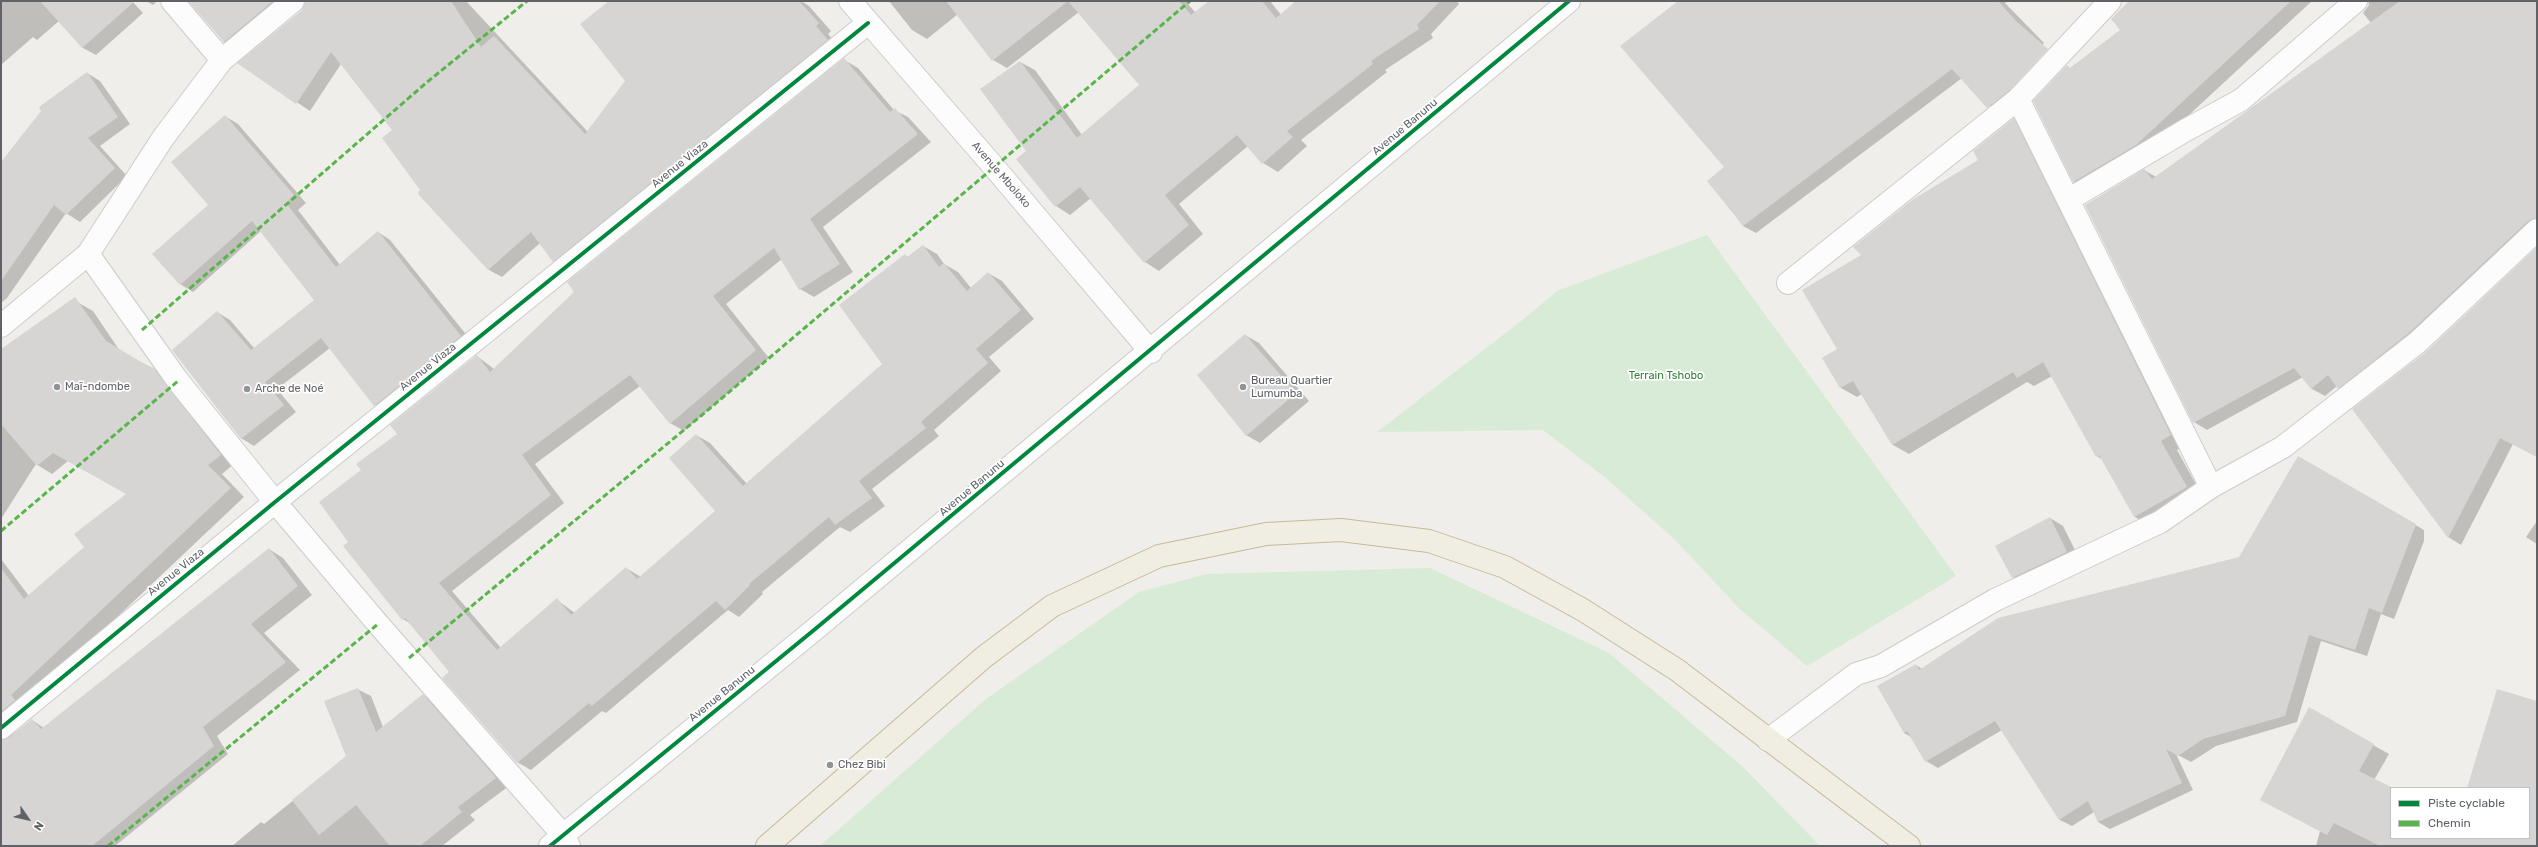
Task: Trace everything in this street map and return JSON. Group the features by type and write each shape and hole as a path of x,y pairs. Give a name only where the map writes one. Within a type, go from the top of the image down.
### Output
{"highway":[{"path":"767,846 984,657 1052,606 1159,556 1266,534 1341,530 1429,541 1505,567 1583,610 1677,670 1909,846"}],"street":[{"path":"172,1 222,60"},
{"path":"1,326 88,254 163,138 222,60 293,1"},
{"name":"Avenue Mboloko","path":"850,1 994,167 1150,352"},
{"name":"Avenue Banunu","path":"560,842 1150,352 1546,8 1569,1"},
{"path":"1788,283 2018,99 2110,1"},
{"path":"2068,200 2186,130 2240,100 2356,1"},
{"name":"Avenue Viaza","path":"1,728 275,502 868,23"},
{"path":"2018,99 2211,487"},
{"path":"1768,740 1856,674 1882,666 1995,600 2160,522 2211,487 2283,447 2418,342 2537,230"},
{"path":"88,254 178,381 275,502 560,842"}],"green space":[{"name":"Terrain Tshobo","path":"1707,235 1956,576 1807,666 1740,609 1673,538 1607,479 1543,430 1377,432 1525,318 1557,291"},
{"path":"1430,568 1609,653 1743,767 1820,846 820,846 986,699 1139,592 1207,574"}],"building":[{"path":"40,1 135,1 82,48"},
{"path":"188,1 273,1 224,42"},
{"path":"305,1 451,1 481,47 494,36 585,134 625,81 580,24 609,1 799,1 819,23 816,26 828,40 553,262 531,232 488,270 419,195 418,192 420,190 382,138 392,130 331,52 296,104 237,63 301,11"},
{"path":"946,1 1068,1 992,61"},
{"path":"1068,1 1179,1 1191,15 1209,1 1262,1 1276,18 1296,1 1440,1 1417,25 1419,29 1371,61 1373,64 1287,131 1293,137 1262,164 1237,135 1165,195 1189,225 1144,263 1080,187 1055,207 1016,159 1026,151 980,89 1020,61 1077,138 1139,85"},
{"path":"1678,1 1998,1 2016,21 2048,49 2010,90 1987,108 1952,69 1743,226 1707,181 1724,167 1620,46"},
{"path":"2129,1 2291,1 2136,145 2073,182 2033,101 2067,65 2070,68 2120,30 2111,19"},
{"path":"2400,1 2537,1 2537,218 2528,221 2410,332 2338,389 2328,375 2311,389 2294,368 2193,423 2085,205 2144,169 2152,179"},
{"path":"844,58 890,112 895,108 918,134 810,219 840,264 799,290 774,248 713,296 756,350 670,424 630,375 522,455 551,495 439,583 497,650 557,598 571,615 626,567 637,579 715,511 669,458 696,434 743,486 882,364 839,305 905,254 907,257 923,245 939,267 944,263 967,291 988,272 1021,310 976,349 988,363 921,422 926,428 859,481 872,498 835,525 829,517 749,584 750,585 725,610 716,601 592,706 589,703 517,763 442,678 449,672 405,618 402,620 343,546 348,542 319,502 361,470 356,464 397,434 390,425 477,355 490,372 574,292 567,282"},
{"path":"87,72 118,117 88,138 115,168 66,215 54,205 1,281 1,162 41,111 39,107"},
{"path":"225,115 294,195 286,203 336,267 378,231 461,336 374,406 321,338 265,382 284,405 241,439 172,350 217,311 251,350 314,300 252,221 180,285 152,254 208,205 171,162"},
{"path":"2014,118 2171,435 2161,441 2187,487 2134,517 2099,455 2096,457 2043,362 2017,378 2013,372 1892,445 1853,381 1840,388 1822,358 1837,349 1802,290 1861,255 1853,247 1912,200 1978,160 1973,151"},
{"path":"2537,247 2537,457 2500,438 2448,538 2352,409 2427,351"},
{"path":"75,297 106,341 151,368 153,367 221,455 208,465 231,488 11,695 15,700 1,712 1,568 24,599 84,547 74,534 126,494 53,453 37,466 1,424 1,349"},
{"name":"Bureau Quartier Lumumba","path":"1245,334 1296,393 1246,436 1197,375"},
{"path":"2298,456 2416,524 2382,613 2369,608 2355,650 2309,635 2285,716 2203,739 2178,756 2166,749 2182,783 2098,822 2088,801 2059,820 1995,721 1925,762 1907,731 1904,733 1877,686 1916,664 1919,670 1998,618 2239,557"},
{"path":"2050,517 2067,552 2012,578 1995,546"},
{"path":"269,548 298,586 251,624 286,662 203,727 214,746 92,846 1,846 1,740 9,738 32,719 41,729"},
{"path":"358,688 376,732 423,694 496,778 458,807 462,812 420,846 390,846 356,805 319,835 292,800 346,756 324,701"},
{"path":"2497,689 2537,701 2537,846 2380,846 2334,823 2327,835 2260,800 2309,707 2374,744 2359,771 2391,787 2390,839 2530,839 2530,787 2467,787"}],"marked path":[{"path":"142,330 426,83 527,1"},
{"path":"409,658 702,415 1190,1"},
{"path":"1,531 178,381"},
{"path":"108,846 378,624"}],"cycle path":[{"path":"550,846 814,630 1569,1"},
{"path":"1,728 275,502 868,23"}],"place":[{"name":"Maï-ndombe","path":"57,387"},
{"name":"Bureau Quartier Lumumba","path":"1243,387"},
{"name":"Arche de Noé","path":"247,389"},
{"name":"Chez Bibi","path":"830,765"}]}
